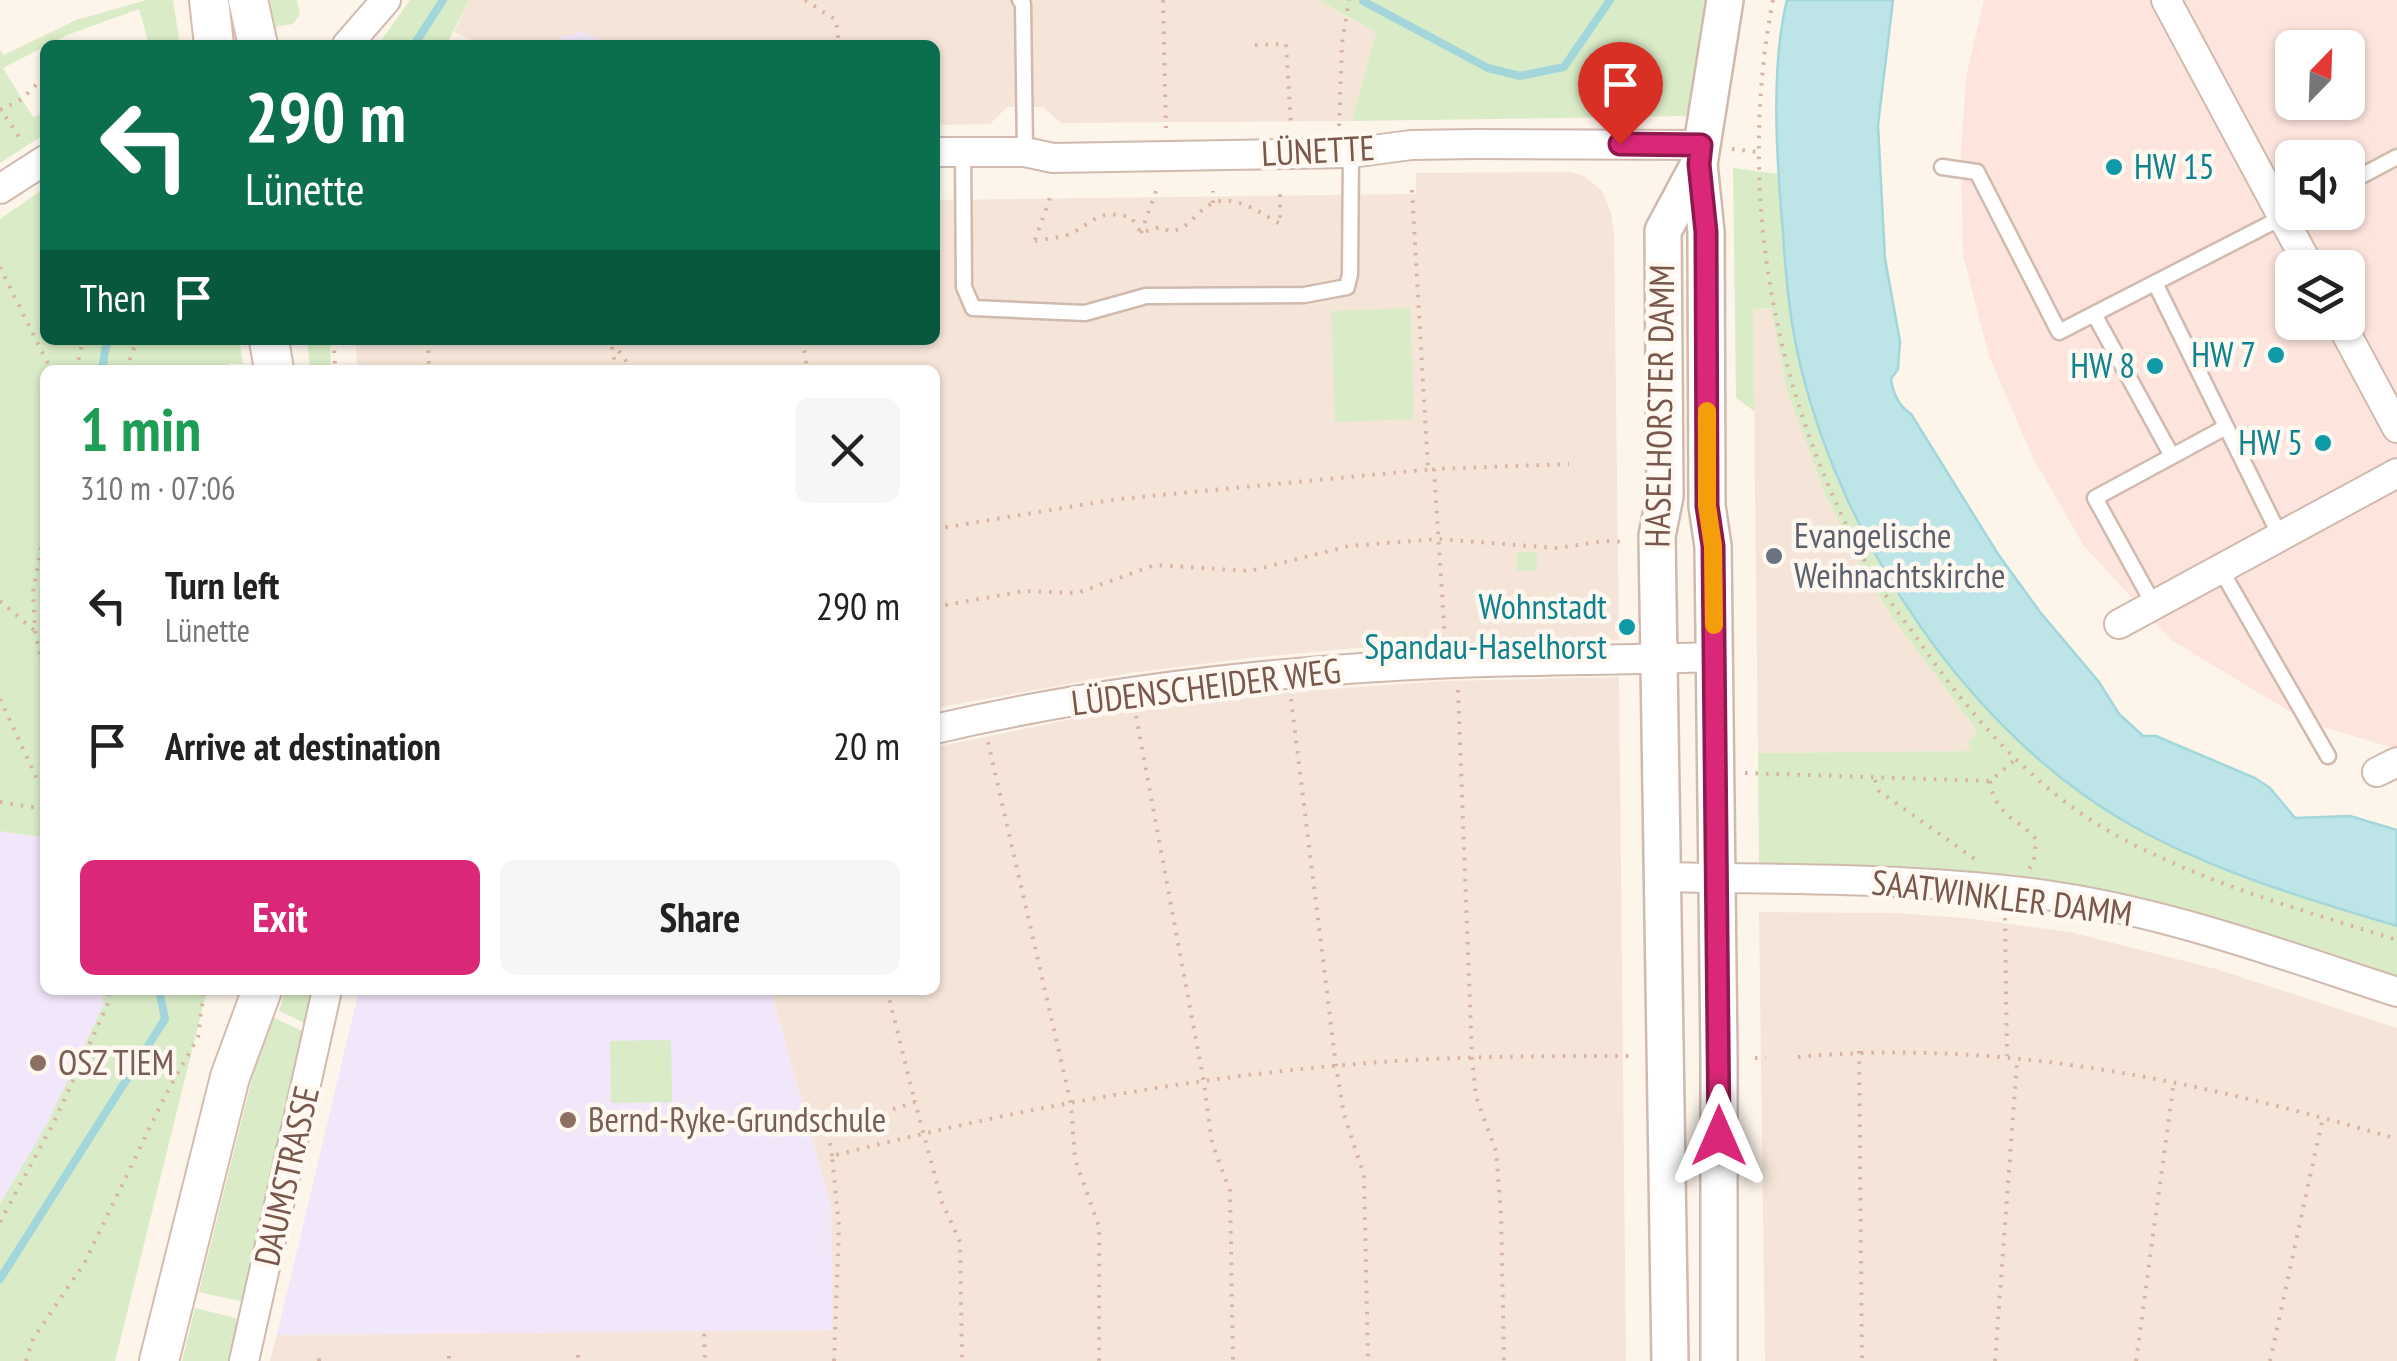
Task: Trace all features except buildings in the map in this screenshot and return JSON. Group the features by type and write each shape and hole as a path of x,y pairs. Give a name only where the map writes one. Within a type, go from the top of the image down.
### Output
{"main road":[{"path":"209,0 213,40"},
{"path":"248,0 257,40"},
{"path":"230,1077 236,995"},
{"path":"160,1361 230,1077 260,995"}],"street":[{"path":"351,40 386,0"},
{"path":"1700,154 1725,0"},
{"path":"2166,0 2275,191"},
{"name":"LÜNETTE","path":"949,152 1025,152 1053,158 1351,153 1411,145 1475,144 1700,154"},
{"name":"HASELHORSTER DAMM","path":"1700,154 1706,232 1707,506 1713,546 1719,1361"},
{"name":"HASELHORSTER DAMM","path":"1670,1361 1657,536 1665,496 1663,231 1700,154"},
{"path":"0,189 40,163"},
{"path":"2350,340 2397,428"},
{"path":"2119,624 2397,473"},
{"path":"1660,658 1714,657"},
{"name":"LÜDENSCHEIDER WEG","path":"940,728 1132,692 1288,675 1452,664 1660,658"},
{"path":"1663,877 1716,878"},
{"name":"SAATWINKLER DAMM","path":"1716,878 1886,879 2060,898 2226,936 2397,992"},
{"name":"DAUMSTRASSE","path":"244,1361 326,995"}],"lane":[{"path":"1020,0 1025,152"},
{"path":"949,152 964,286 972,308 1086,313 1146,296 1304,294 1347,287 1351,153"},
{"path":"2365,174 2397,157"},
{"path":"1942,167 1977,172 2059,332 2275,221"},
{"path":"2155,283 2281,538"},
{"path":"2094,314 2172,456"},
{"path":"2154,605 2095,498 2226,427"},
{"path":"2221,570 2328,756"}],"path":[{"path":"805,0 836,20 838,40"},
{"path":"1163,0 1166,128"},
{"path":"1339,126 1342,43 1349,0"},
{"path":"1773,0 1757,152 1777,332 1792,390 1829,487 1867,566 1969,709 2016,760 2114,834 2238,889 2397,940"},
{"path":"1255,45 1286,44 1291,126"},
{"path":"40,81 22,98 0,109 40,161"},
{"path":"1412,190 1431,469 1452,664 1472,1058 1476,1097 1496,1151 1502,1214 1504,1361"},
{"path":"1212,203 1213,191"},
{"path":"1141,233 1160,227 1171,232 1188,226 1212,203 1229,201 1249,206 1280,224 1280,191"},
{"path":"1052,192 1035,240 1074,233 1088,220 1108,212 1131,216 1141,233"},
{"path":"1141,233 1156,192"},
{"path":"0,267 49,365"},
{"path":"940,528 1118,499 1431,469 1569,464"},
{"path":"940,606 1024,590 1077,594 1154,565 1250,571 1349,546 1438,538 1557,548 1627,542"},
{"path":"40,554 33,592 40,654"},
{"path":"0,601 35,630"},
{"path":"1288,675 1336,1066 1344,1115 1364,1175 1368,1361"},
{"path":"1132,692 1212,1143 1230,1191 1232,1361"},
{"path":"0,700 40,782"},
{"path":"982,718 1070,1104 1075,1159 1099,1227 1099,1361"},
{"path":"1745,773 1990,781 2016,760"},
{"path":"1875,780 1879,791 1992,871"},
{"path":"1990,781 1998,808 2036,839 2034,861 2028,872"},
{"path":"0,802 40,808"},
{"path":"2005,918 2007,1056"},
{"path":"0,1222 55,1120 109,995"},
{"path":"26,1361 33,1339 85,1262 198,1036 203,995"},
{"path":"888,995 942,1202 960,1242 962,1361"},
{"path":"1858,1051 1862,1361"},
{"path":"1798,1056 1858,1051 2007,1056 2174,1081 2397,1139"},
{"path":"832,1156 1070,1104 1336,1066 1472,1058 1631,1056"},
{"path":"1755,1058 1766,1058"},
{"path":"1995,1361 2017,1059"},
{"path":"2136,1361 2174,1081"},
{"path":"834,1361 839,1228 828,1130 916,1102"},
{"path":"2270,1361 2323,1117"},
{"path":"704,1334 704,1361"},
{"path":"319,1361 320,1353"}],"shaded area":[{"path":"469,0 1319,0 1376,32 1352,121 1061,123 1043,107 1007,107 990,124 940,125 940,40 472,40 454,32"},
{"path":"1984,0 2397,0 2397,749 2307,722 2170,639 2084,546 2033,458 1989,356 1963,255 1961,152 1966,77"},
{"path":"578,30 600,40 560,40 560,36 574,35"},
{"path":"1570,172 1584,176 1602,191 1614,234 1619,640 1380,646 1249,658 1130,673 940,707 940,365 357,365 356,345 940,345 940,200 1416,194 1416,173"},
{"path":"1772,308 1826,496 1892,617 1977,731 1974,751 1758,753 1753,309"},
{"path":"1619,677 1626,1361 270,1361 277,1335 832,1330 831,1207 772,995 940,995 940,746 1078,718 1302,691 1444,681"},
{"name":"OSZ TIEM","path":"0,831 40,837 40,995 102,995 104,1004 48,1123 0,1204"},
{"path":"1759,912 1896,913 2070,932 2216,969 2397,1028 2397,1361 1765,1361"},
{"name":"Bernd-Ryke-Grundschule","path":"358,995 772,995 831,1207 832,1330 277,1335"}],"green space":[{"path":"147,0 173,0 179,40 148,40 139,9 57,40 40,40 40,49 3,68 33,117 40,114 40,137 0,163 0,50 4,55 76,20"},
{"path":"269,0 297,0 300,14 293,24 274,27"},
{"path":"410,0 469,0 449,40 382,40"},
{"path":"1319,0 1711,0 1686,116 1352,121 1376,32"},
{"path":"1733,168 1778,174 1791,321 1821,435 1848,502 1882,566 1922,628 1967,686 2016,739 2071,786 2129,824 2226,870 2397,926 2397,980 2229,926 1759,868 1758,753 1973,751 1968,744 1977,731 1892,617 1826,496 1787,390 1771,308 1753,309 1754,411 1736,398"},
{"path":"40,191 40,345 240,345 243,364 40,365 40,837 0,831 0,219"},
{"path":"1410,308 1414,419 1335,422 1331,311"},
{"path":"308,345 330,345 331,365 310,365"},
{"path":"1517,552 1537,552 1537,571 1517,571"},
{"path":"102,995 206,995 115,1361 0,1361 0,1204 48,1122 104,1004"},
{"path":"284,995 318,995 311,1026 279,1011"},
{"path":"268,1015 309,1034 244,1302 199,1292"},
{"path":"671,1040 672,1102 611,1103 610,1041"},
{"path":"195,1308 240,1319 229,1361 182,1361"}],"water":[{"path":"1787,0 1893,0 1878,125 1885,259 1900,341 1898,369 1891,379 1897,399 1911,414 1998,554 2099,682 2119,714 2143,736 2156,736 2255,778 2270,788 2295,818 2350,816 2397,830 2397,926 2226,870 2129,824 2071,785 2017,739 1967,686 1921,628 1848,501 1821,434 1797,351 1787,284 1777,146 1778,56"}],"waterway":[{"path":"417,40 443,0"},
{"path":"1363,1 1488,68 1520,76 1564,67 1610,0"},
{"path":"103,365 106,345"},
{"path":"0,1279 165,1019 160,995"}],"slow traffic":[{"path":"1707,411 1707,506 1713,546 1714,625"}],"place":[{"name":"HW 15","path":"2114,167"},
{"name":"HW 7","path":"2276,355"},
{"name":"HW 8","path":"2155,366"},
{"name":"HW 5","path":"2323,443"},
{"name":"Evangelische Weihnachtskirche","path":"1774,556"},
{"name":"Wohnstadt Spandau-Haselhorst","path":"1627,627"},
{"name":"OSZ TIEM","path":"38,1063"},
{"name":"Bernd-Ryke-Grundschule","path":"568,1120"}],"route":[{"path":"1620,144 1701,145 1699,164 1706,232 1707,506 1713,546 1719,1136"}]}
